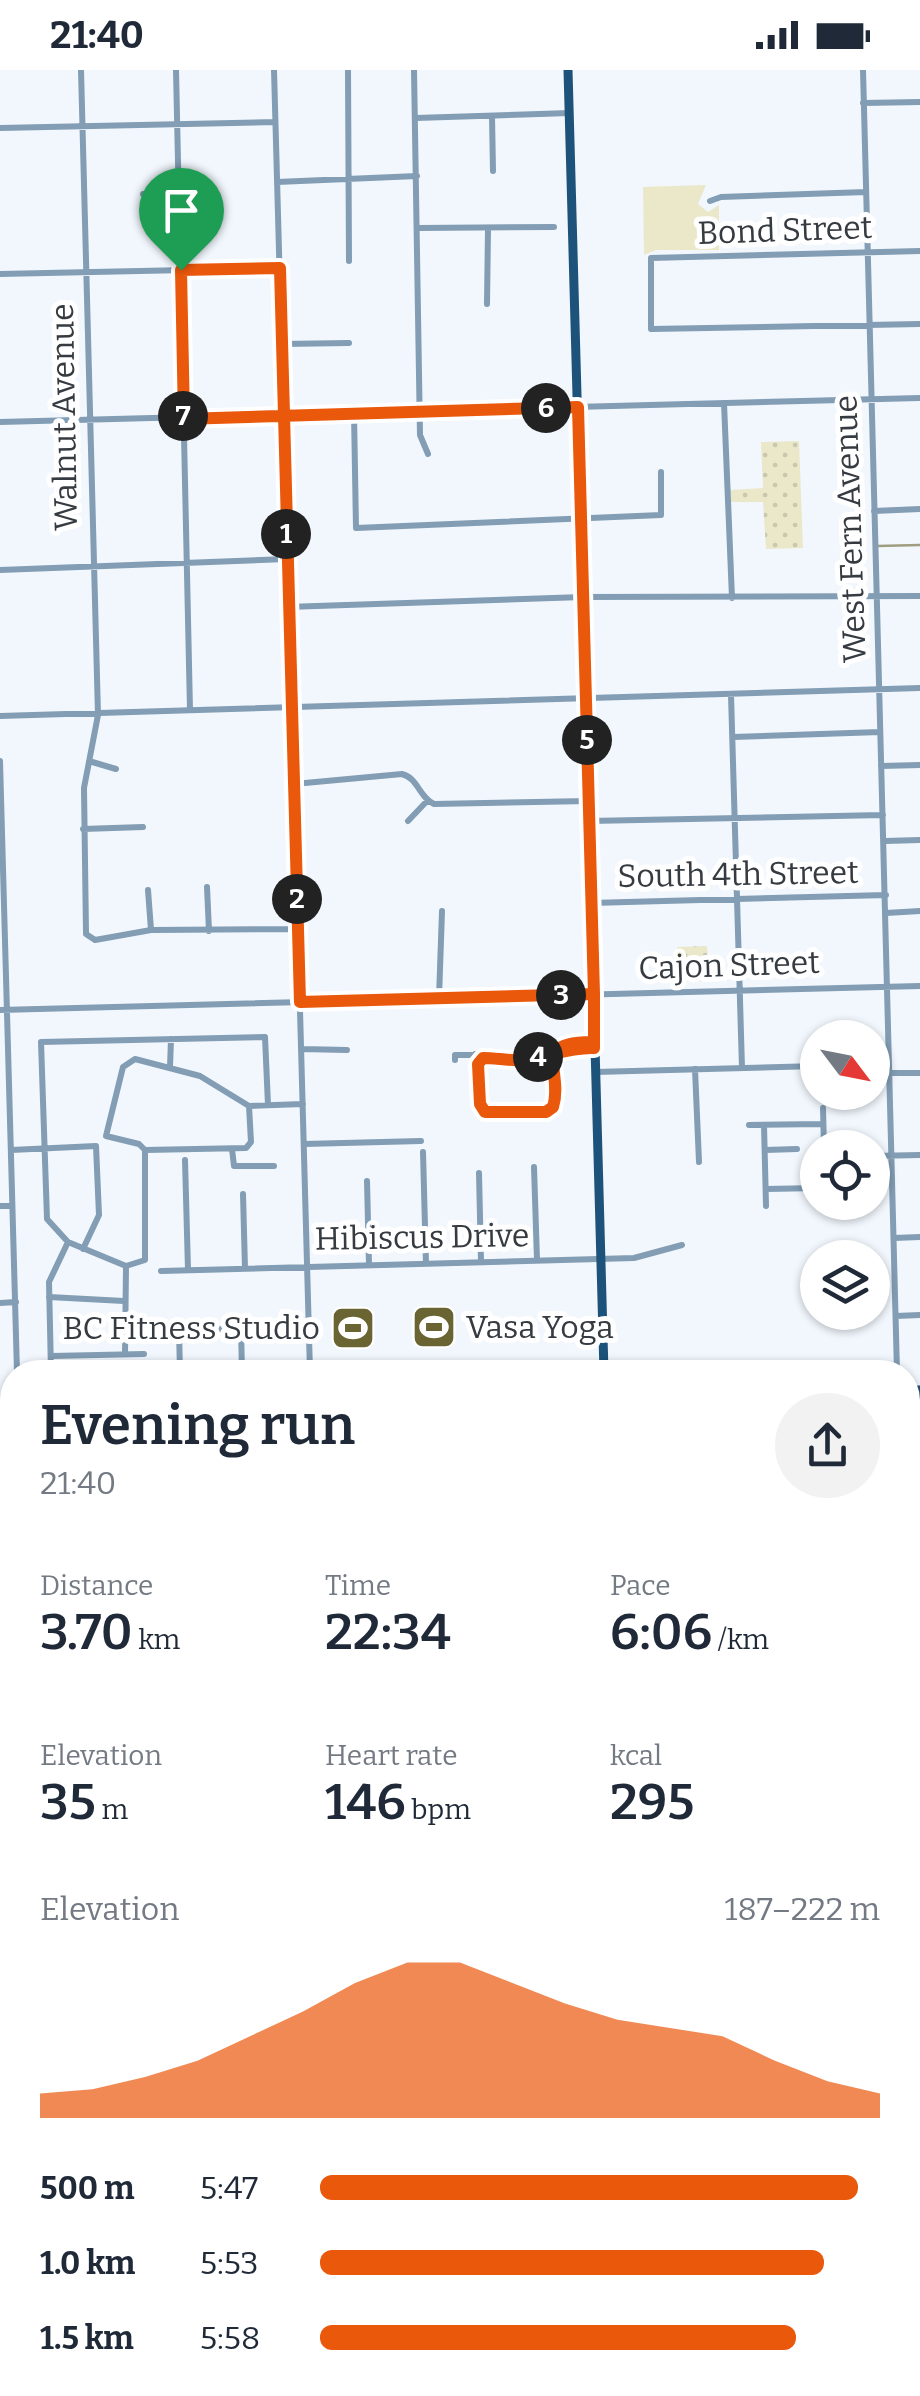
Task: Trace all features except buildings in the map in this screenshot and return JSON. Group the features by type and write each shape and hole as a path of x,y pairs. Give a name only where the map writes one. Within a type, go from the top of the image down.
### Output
{"main road":[{"path":"568,70 604,1360"}],"street":[{"name":"Walnut Avenue","path":"81,70 98,715 83,829 90,939 151,930"},
{"path":"176,70 190,564 190,710"},
{"path":"274,70 309,1360"},
{"path":"348,70 349,261"},
{"path":"414,70 423,410 420,435 428,454"},
{"name":"West Fern Avenue","path":"862,70 887,1020"},
{"path":"864,103 920,102"},
{"path":"416,118 570,114"},
{"path":"492,116 492,171"},
{"path":"0,128 275,122"},
{"path":"277,182 417,176"},
{"path":"143,194 179,192"},
{"path":"710,201 720,197 866,192"},
{"path":"418,228 554,227"},
{"path":"487,304 488,229"},
{"name":"Bond Street","path":"870,325 652,329 651,258 920,251"},
{"path":"0,274 280,268"},
{"path":"870,325 920,324"},
{"path":"282,344 349,343"},
{"path":"0,422 920,398"},
{"path":"724,403 732,598"},
{"path":"354,413 356,528 661,515 661,472"},
{"path":"874,510 920,509"},
{"path":"0,570 286,559"},
{"path":"288,606 583,597 920,596"},
{"path":"0,716 920,688"},
{"path":"731,696 742,1068"},
{"path":"732,737 880,732"},
{"path":"0,761 17,1360"},
{"path":"89,761 116,769"},
{"path":"881,766 920,765"},
{"path":"294,784 402,774 410,776 427,800 438,805 589,800"},
{"path":"408,821 427,800"},
{"path":"589,820 883,815"},
{"path":"83,829 143,827"},
{"path":"884,841 920,840"},
{"path":"207,887 209,931"},
{"path":"148,890 151,930 298,929"},
{"name":"South 4th Street","path":"591,902 886,895"},
{"path":"439,998 442,911"},
{"name":"South 4th Street","path":"886,912 920,911"},
{"name":"Cajon Street","path":"4,1010 920,986"},
{"path":"106,1136 139,1144 145,1150 149,1252 140,1265 126,1266 68,1242 47,1220 41,1042 265,1037 268,1105"},
{"path":"170,1067 171,1039"},
{"path":"557,1052 559,1104 542,1118 482,1115 475,1107 476,1058 594,1045"},
{"path":"301,1050 347,1050"},
{"path":"11,1150 96,1146 106,1136 125,1064 137,1058 200,1076 250,1106 303,1104"},
{"path":"594,1072 800,1066"},
{"path":"890,1069 920,1073"},
{"path":"695,1070 699,1162"},
{"name":"West Fern Avenue","path":"890,1098 897,1360"},
{"path":"145,1150 232,1150 250,1145 250,1106"},
{"path":"823,1110 823,1130"},
{"path":"749,1125 823,1124"},
{"path":"764,1125 766,1206"},
{"path":"304,1144 422,1141"},
{"path":"83,1249 99,1215 96,1146"},
{"path":"765,1150 797,1149"},
{"path":"232,1150 234,1166 274,1166"},
{"path":"423,1152 426,1264"},
{"path":"892,1156 920,1155"},
{"path":"186,1160 188,1270"},
{"path":"534,1167 537,1260"},
{"path":"479,1173 482,1262"},
{"path":"367,1181 370,1265"},
{"path":"766,1189 800,1188"},
{"path":"243,1194 245,1269"},
{"path":"0,1206 12,1206"},
{"path":"894,1238 920,1237"},
{"path":"51,1360 50,1274 68,1242"},
{"name":"Hibiscus Drive","path":"162,1270 643,1257 682,1245"},
{"path":"125,1354 126,1266"},
{"path":"49,1296 124,1301"},
{"path":"0,1302 16,1302"},
{"path":"896,1316 920,1315"},
{"path":"152,1330 308,1326"},
{"path":"241,1329 242,1360"},
{"path":"179,1330 180,1360"},
{"path":"51,1356 144,1354"}],"green space":[{"path":"706,185 698,204 708,212 719,205 719,250 656,250 644,255 643,187"},
{"path":"799,441 803,548 766,549 763,502 731,502 730,490 763,488 761,442"},
{"path":"707,946 709,981 678,982 677,947"}],"waterway":[{"path":"877,546 920,545"}],"place":[{"name":"Vasa Yoga","path":"434,1327"},
{"name":"BC Fitness Studio","path":"353,1328"}],"route":[{"path":"181,270 184,419 284,415 423,410 578,407 594,994 594,1048 576,1048 552,1056 527,1060 483,1058 478,1064 480,1104 485,1112 546,1112 553,1107 556,1094 552,1082 552,1056 554,1052 568,1044 582,1042 594,1042 594,1033 594,994 300,1002 288,606 284,415 280,268 181,270"}]}
